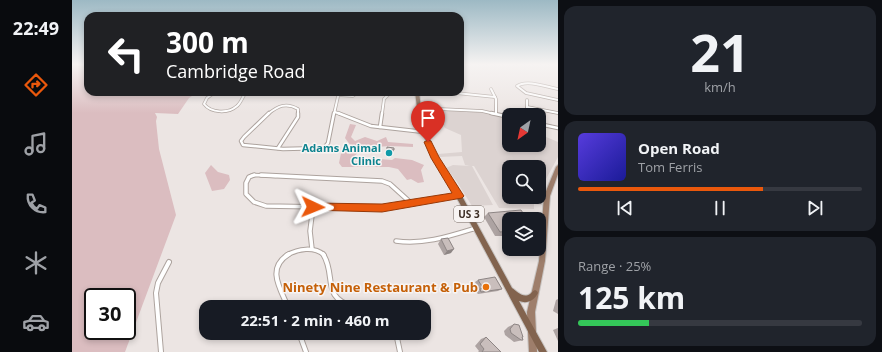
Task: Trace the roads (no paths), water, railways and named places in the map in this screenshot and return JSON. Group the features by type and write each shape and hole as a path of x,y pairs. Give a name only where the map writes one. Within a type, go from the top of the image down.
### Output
{"highway":[{"name":"US 3","path":"417,96 419,118 435,158 459,196 543,352"},
{"path":"507,287 516,296 524,299 530,298 535,293"}],"main road":[{"path":"533,352 531,312 543,254 547,196 558,167"}],"street":[{"path":"558,89 526,83 517,86 519,89 528,93 558,100"},
{"path":"491,89 495,97 496,114"},
{"path":"464,95 495,97"},
{"path":"210,96 204,104 209,109 218,111 235,107 244,96"},
{"path":"278,148 298,116 298,110 294,106 284,105 274,109 242,138 241,144 248,146 278,148 325,148 328,143 337,96"},
{"path":"380,127 384,99 387,96"},
{"path":"526,100 527,107 558,113"},
{"path":"418,108 477,111 502,115"},
{"path":"334,112 364,124 424,132"},
{"path":"546,125 558,128"},
{"path":"412,203 391,185 382,181 255,175 248,177 246,180 247,195 251,200 258,204 272,207 377,208 412,203 459,196"},
{"path":"312,249 310,231 313,207"},
{"path":"396,241 409,243 445,237 476,228"},
{"path":"285,300 276,276 277,265 282,258 292,252 312,249 321,253 326,258 330,287 333,295 339,300"},
{"path":"161,352 156,293 158,283 168,262"},
{"path":"302,340 306,352"},
{"path":"397,340 400,352"}],"place":[{"name":"Adams Animal Clinic","path":"389,153"},
{"name":"Ninety Nine Restaurant & Pub","path":"486,287"}]}
